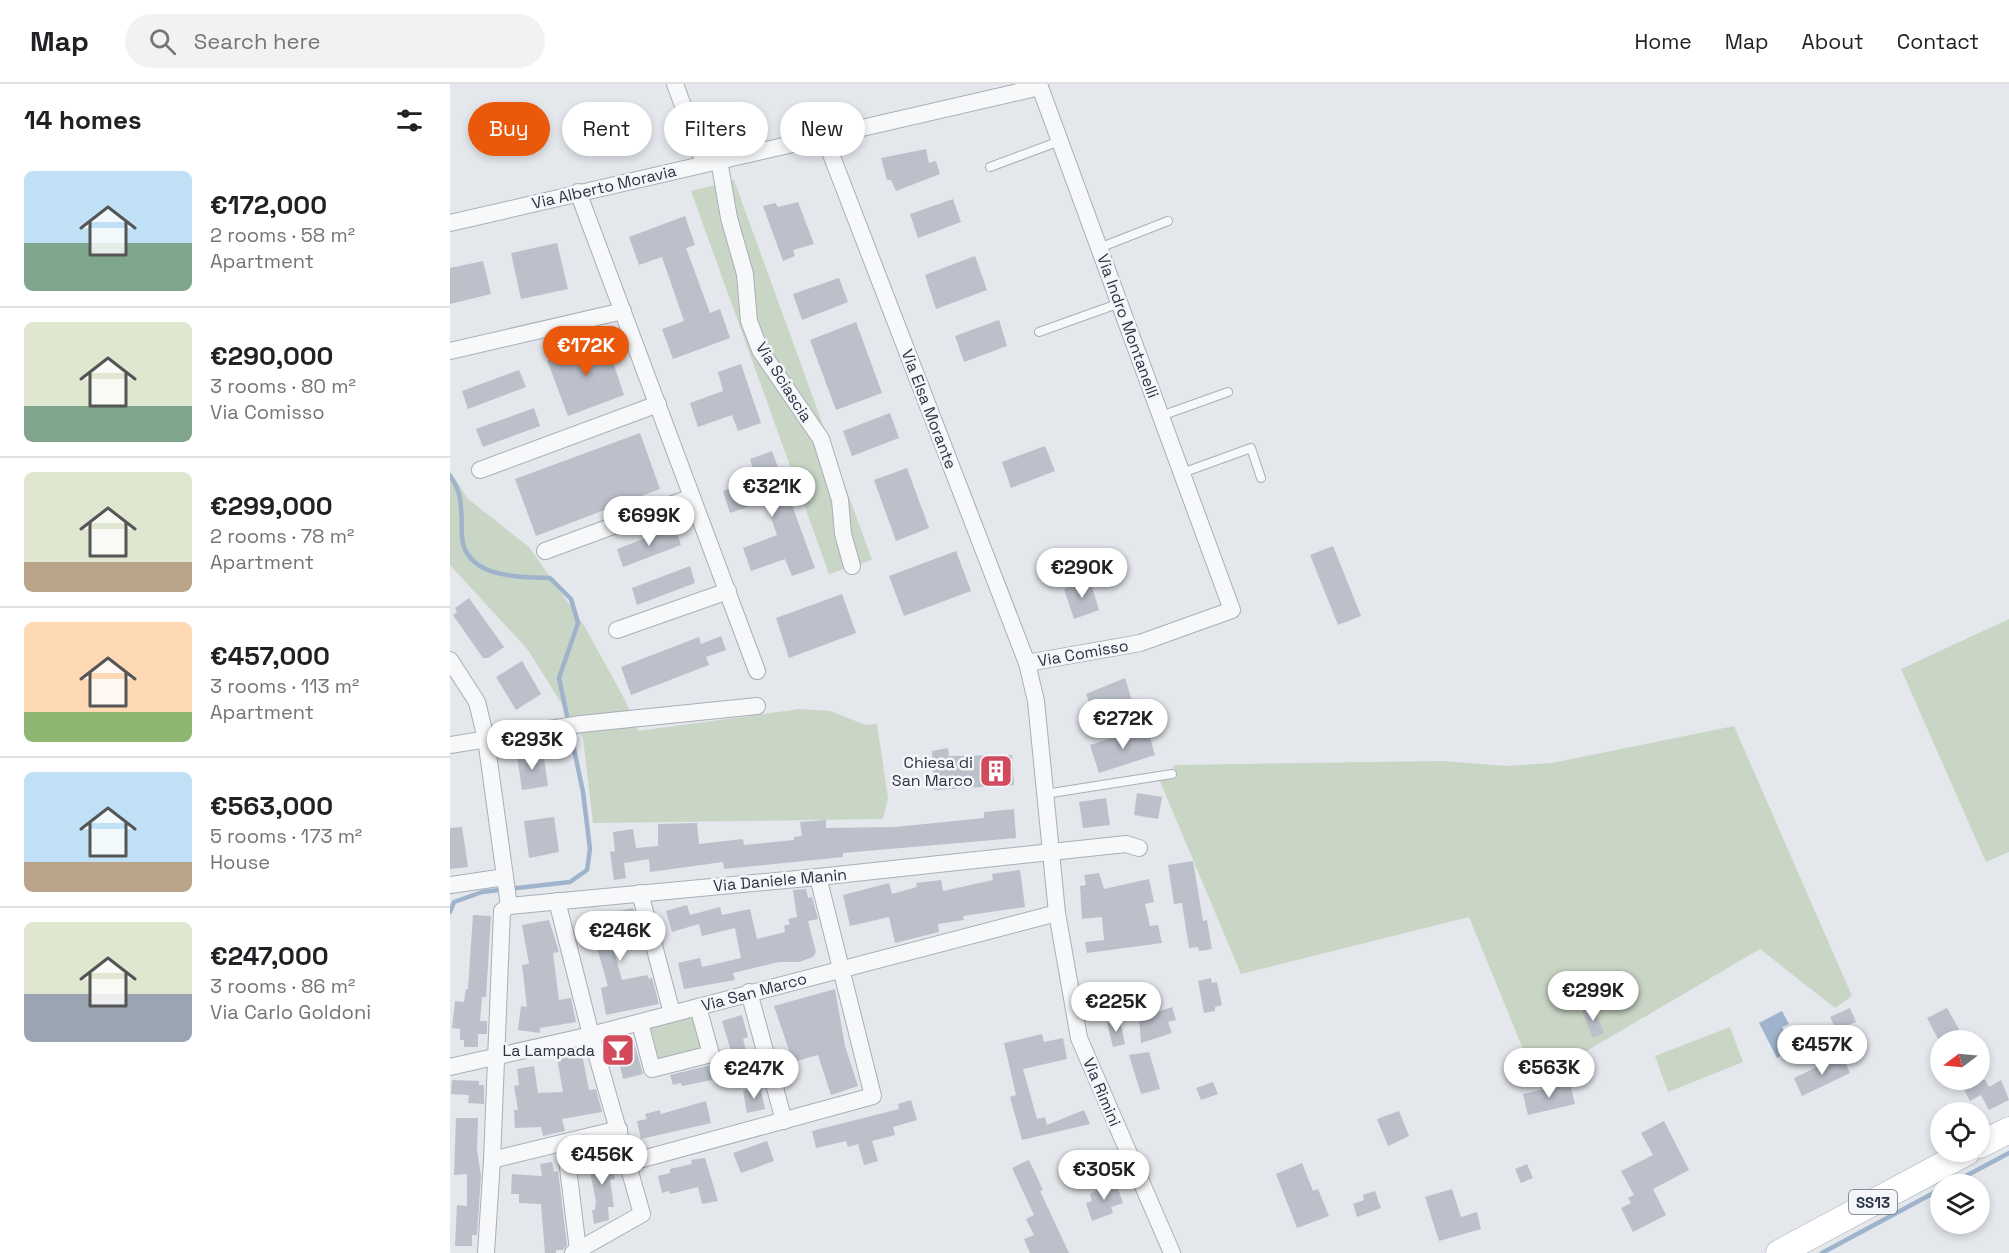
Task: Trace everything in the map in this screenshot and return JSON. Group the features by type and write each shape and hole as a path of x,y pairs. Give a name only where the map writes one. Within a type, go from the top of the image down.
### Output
{"main road":[{"path":"1990,1140 2009,1130"},
{"name":"SS13","path":"1779,1253 1948,1162"}],"street":[{"name":"Via Sciascia","path":"675,84 712,161 745,274 749,321 760,350 821,439 840,500 843,534 852,566"},
{"name":"Via Indro Montanelli","path":"898,119 1040,87 1232,610 1140,643"},
{"name":"Via Alberto Moravia","path":"865,127 898,119"},
{"name":"Via Alberto Moravia","path":"450,223 780,146"},
{"name":"Via Elsa Morante","path":"832,156 1027,663 1032,684"},
{"path":"578,192 757,671"},
{"path":"450,351 622,311"},
{"path":"480,470 658,404"},
{"path":"545,551 692,497"},
{"path":"617,630 728,591"},
{"name":"Via Comisso","path":"1027,663 1140,643"},
{"path":"450,660 477,702 486,739 508,903 502,911 486,1253"},
{"name":"Via Rimini","path":"1032,684 1057,913 1079,1038 1172,1253"},
{"path":"450,745 581,724 757,706"},
{"path":"1051,852 1126,844 1139,848"},
{"name":"Via Daniele Manin","path":"508,903 557,901 818,877 1051,852"},
{"path":"628,1163 873,1096 839,969 818,877"},
{"path":"450,885 505,880"},
{"path":"640,893 672,1013"},
{"path":"557,901 591,1035 642,1214 575,1252 564,1143"},
{"name":"Via San Marco","path":"450,1067 640,1023 749,992 1057,913"},
{"path":"749,992 784,1121"},
{"path":"640,1023 652,1069 711,1054 698,1007"},
{"path":"492,1160 619,1129"}],"lane":[{"path":"990,167 1060,141"},
{"path":"1100,248 1168,221"},
{"path":"1040,332 1120,303"},
{"path":"1161,416 1228,392"},
{"path":"1182,473 1251,448 1261,478"},
{"path":"1045,794 1172,774"}],"green space":[{"path":"734,180 872,560 829,574 691,191"},
{"path":"450,471 468,499 529,547 585,627 626,702 638,731 800,709 830,711 866,725 877,724 888,798 883,819 593,823 583,738 528,650 450,565"},
{"path":"2009,619 2009,852 1986,862 1901,669"},
{"path":"1734,726 1852,996 1835,1008 1760,949 1561,1066 1534,1076 1469,917 1241,974 1159,779 1177,778 1173,765 1442,761 1506,766 1552,763"},
{"path":"695,1013 704,1051 655,1064 646,1027"},
{"path":"1730,1027 1743,1062 1668,1092 1655,1056"}],"water":[{"path":"1782,1011 1789,1024 1782,1027 1793,1049 1777,1058 1759,1023"}],"building":[{"path":"926,149 929,163 936,161 940,174 896,191 891,180 887,180 881,158"},
{"path":"953,199 961,222 918,238 910,214"},
{"path":"798,202 814,244 793,250 795,256 783,261 763,206 775,203 778,207"},
{"path":"685,216 695,245 686,248 710,313 720,309 730,338 673,359 662,329 684,321 662,257 639,265 629,237"},
{"path":"557,243 568,289 521,299 511,253"},
{"path":"975,256 987,290 936,309 925,275"},
{"path":"483,261 491,294 450,304 450,268"},
{"path":"839,278 848,302 802,320 793,294"},
{"path":"999,320 1007,346 964,362 955,336"},
{"path":"856,322 882,393 836,410 810,340"},
{"path":"605,338 624,395 568,416 547,360"},
{"path":"741,364 761,423 738,431 732,415 698,427 690,403 723,391 718,372"},
{"path":"519,370 526,387 468,409 462,391"},
{"path":"534,408 540,426 483,447 476,429"},
{"path":"890,413 899,438 852,456 843,431"},
{"path":"640,433 660,489 536,536 515,479"},
{"path":"1045,446 1055,471 1011,488 1002,462"},
{"path":"772,451 815,568 792,576 785,559 751,571 743,548 777,535 765,501 730,513 723,491 756,479 750,459"},
{"path":"907,468 929,528 896,541 874,480"},
{"path":"675,527 681,545 623,567 617,549"},
{"path":"1333,546 1361,616 1338,625 1310,555"},
{"path":"956,551 971,591 904,616 889,576"},
{"path":"690,566 695,583 637,605 632,588"},
{"path":"1090,580 1099,610 1074,619 1064,589"},
{"path":"842,594 856,633 789,658 776,618"},
{"path":"469,598 504,647 488,658 483,658 453,615 457,612 455,608"},
{"path":"721,636 726,650 706,657 709,665 631,695 621,667 699,637 701,644"},
{"path":"522,661 541,694 516,710 496,677"},
{"path":"1125,678 1134,707 1096,721 1086,694"},
{"path":"1147,727 1155,755 1099,773 1090,745"},
{"path":"948,748 949,756 1012,755 1014,785 934,790 932,751"},
{"path":"543,752 548,786 522,790 517,756"},
{"path":"1137,793 1162,797 1158,819 1134,815"},
{"path":"1106,798 1110,825 1083,828 1079,802"},
{"path":"1014,809 1016,838 843,853 843,857 724,869 723,862 650,872 649,859 624,863 626,878 614,880 610,852 615,851 613,832 633,829 636,848 658,846 658,824 697,823 699,844 743,839 744,845 794,840 794,837 802,836 800,822 826,820 826,828 895,827 984,818 984,812"},
{"path":"554,817 559,852 529,858 524,821"},
{"path":"462,827 468,867 450,869 450,828"},
{"path":"1193,861 1203,921 1207,920 1212,949 1199,951 1198,947 1189,948 1182,903 1174,904 1168,865"},
{"path":"1020,870 1025,907 963,916 964,920 938,924 939,932 895,943 889,917 850,926 843,895 889,883 892,894 917,887 916,883 941,880 943,891 993,880 992,874"},
{"path":"1099,873 1104,889 1149,879 1154,902 1145,904 1150,926 1158,925 1162,943 1087,953 1085,942 1104,940 1102,917 1082,919 1080,886 1086,885 1084,875"},
{"path":"806,889 808,898 812,897 818,919 808,921 816,952 813,957 799,962 779,962 733,973 735,980 684,989 678,963 700,958 702,967 741,958 735,928 702,936 699,924 672,932 666,911 687,905 690,915 720,907 722,915 750,909 757,939 785,932 784,926 790,924 788,919 797,917 793,890"},
{"path":"633,908 641,939 613,948 622,980 647,975 649,979 652,978 659,1004 606,1015 601,988 608,986 595,941 590,942 584,919"},
{"path":"473,915 491,916 486,997 482,997 480,1021 487,1021 487,1034 478,1034 478,1047 464,1047 464,1040 460,1040 460,1029 452,1028 455,1001 464,1002 466,989 468,989"},
{"path":"549,920 559,952 553,953 559,1000 571,998 576,1022 540,1028 540,1033 518,1030 521,1006 527,1007 522,965 529,964 522,925"},
{"path":"1211,978 1212,983 1217,982 1222,1005 1215,1007 1215,1011 1204,1013 1198,981"},
{"path":"1113,982 1116,998 1093,1002 1090,987"},
{"path":"835,989 845,1046 858,1086 831,1095 818,1055 793,1062 774,1006"},
{"path":"1593,1006 1604,1033 1593,1038 1582,1011"},
{"path":"1172,1007 1176,1020 1168,1022 1172,1033 1141,1043 1139,1018"},
{"path":"1850,1008 1856,1022 1836,1030 1830,1017"},
{"path":"1947,1008 1959,1030 1933,1030 1927,1018"},
{"path":"742,1015 748,1037 743,1039 751,1071 737,1074 736,1069 711,1075 712,1080 682,1086 681,1083 673,1085 670,1075 714,1064 719,1061 721,1053 731,1051 722,1021"},
{"path":"1120,1020 1125,1044 1113,1047 1107,1023"},
{"path":"1042,1034 1044,1042 1063,1038 1067,1059 1023,1069 1037,1119 1045,1117 1047,1125 1084,1110 1090,1124 1022,1140 1010,1097 1016,1095 1004,1043"},
{"path":"633,1039 643,1074 623,1079 615,1044"},
{"path":"1149,1052 1160,1089 1141,1094 1129,1055"},
{"path":"582,1054 589,1090 596,1089 602,1112 562,1119 565,1131 543,1136 541,1127 515,1128 514,1110 518,1110 514,1086 519,1085 517,1069 534,1066 538,1093 563,1092 557,1058"},
{"path":"1842,1055 1850,1073 1802,1096 1794,1078"},
{"path":"452,1080 479,1081 479,1085 484,1085 484,1104 468,1103 469,1095 451,1094"},
{"path":"2001,1080 2009,1100 1990,1110 1990,1102 1985,1102 1981,1095 1970,1101 1964,1090 1990,1090 1990,1086"},
{"path":"1213,1082 1218,1094 1201,1100 1196,1088"},
{"path":"1570,1084 1575,1104 1528,1115 1523,1094"},
{"path":"760,1086 765,1109 747,1113 743,1091"},
{"path":"911,1100 917,1120 893,1127 895,1135 872,1141 878,1161 864,1165 858,1144 848,1147 846,1141 816,1148 812,1131 899,1109 898,1104"},
{"path":"706,1101 711,1123 641,1139 637,1121 647,1119 645,1114 660,1110 661,1114"},
{"path":"1399,1111 1409,1136 1388,1146 1377,1119"},
{"path":"456,1118 478,1118 477,1150 481,1175 477,1235 472,1235 472,1246 455,1246 457,1205 467,1206 467,1174 454,1175"},
{"path":"1664,1121 1689,1170 1653,1189 1666,1215 1633,1232 1621,1208 1631,1203 1628,1198 1634,1195 1621,1171 1653,1155 1641,1133"},
{"path":"767,1141 774,1161 741,1173 733,1153"},
{"path":"610,1153 615,1179 610,1180 614,1207 608,1207 609,1220 594,1224 592,1210 595,1210 596,1201 587,1158"},
{"path":"705,1158 718,1201 702,1204 698,1187 670,1194 669,1191 662,1193 658,1176 670,1173 670,1169 692,1164 691,1160"},
{"path":"1029,1160 1043,1190 1040,1191 1069,1253 1030,1253 1024,1239 1034,1235 1026,1219 1034,1215 1012,1168"},
{"path":"552,1162 554,1172 558,1171 567,1245 563,1250 556,1250 556,1253 545,1253 541,1204 519,1203 519,1194 511,1194 512,1174 542,1176 540,1164"},
{"path":"1302,1163 1313,1191 1318,1189 1329,1216 1297,1228 1276,1174"},
{"path":"1527,1164 1533,1178 1521,1183 1515,1169"},
{"path":"1115,1181 1123,1203 1111,1207 1113,1213 1092,1221 1086,1203 1092,1201 1090,1194"},
{"path":"1452,1189 1461,1217 1477,1212 1481,1229 1439,1241 1425,1197"},
{"path":"1375,1191 1381,1208 1357,1217 1353,1204 1364,1200 1363,1195"}],"waterway":[{"path":"450,476 460,497 462,537 466,551 473,561 496,573 550,578 571,599 578,623 559,678 583,792 590,849 587,870 570,882 482,892 454,902 450,912"},
{"path":"1970,1174 2009,1153"},
{"path":"1822,1253 1930,1195"}],"place":[{"name":"Chiesa di San Marco","path":"996,771"},
{"name":"La Lampada","path":"618,1050"}]}
